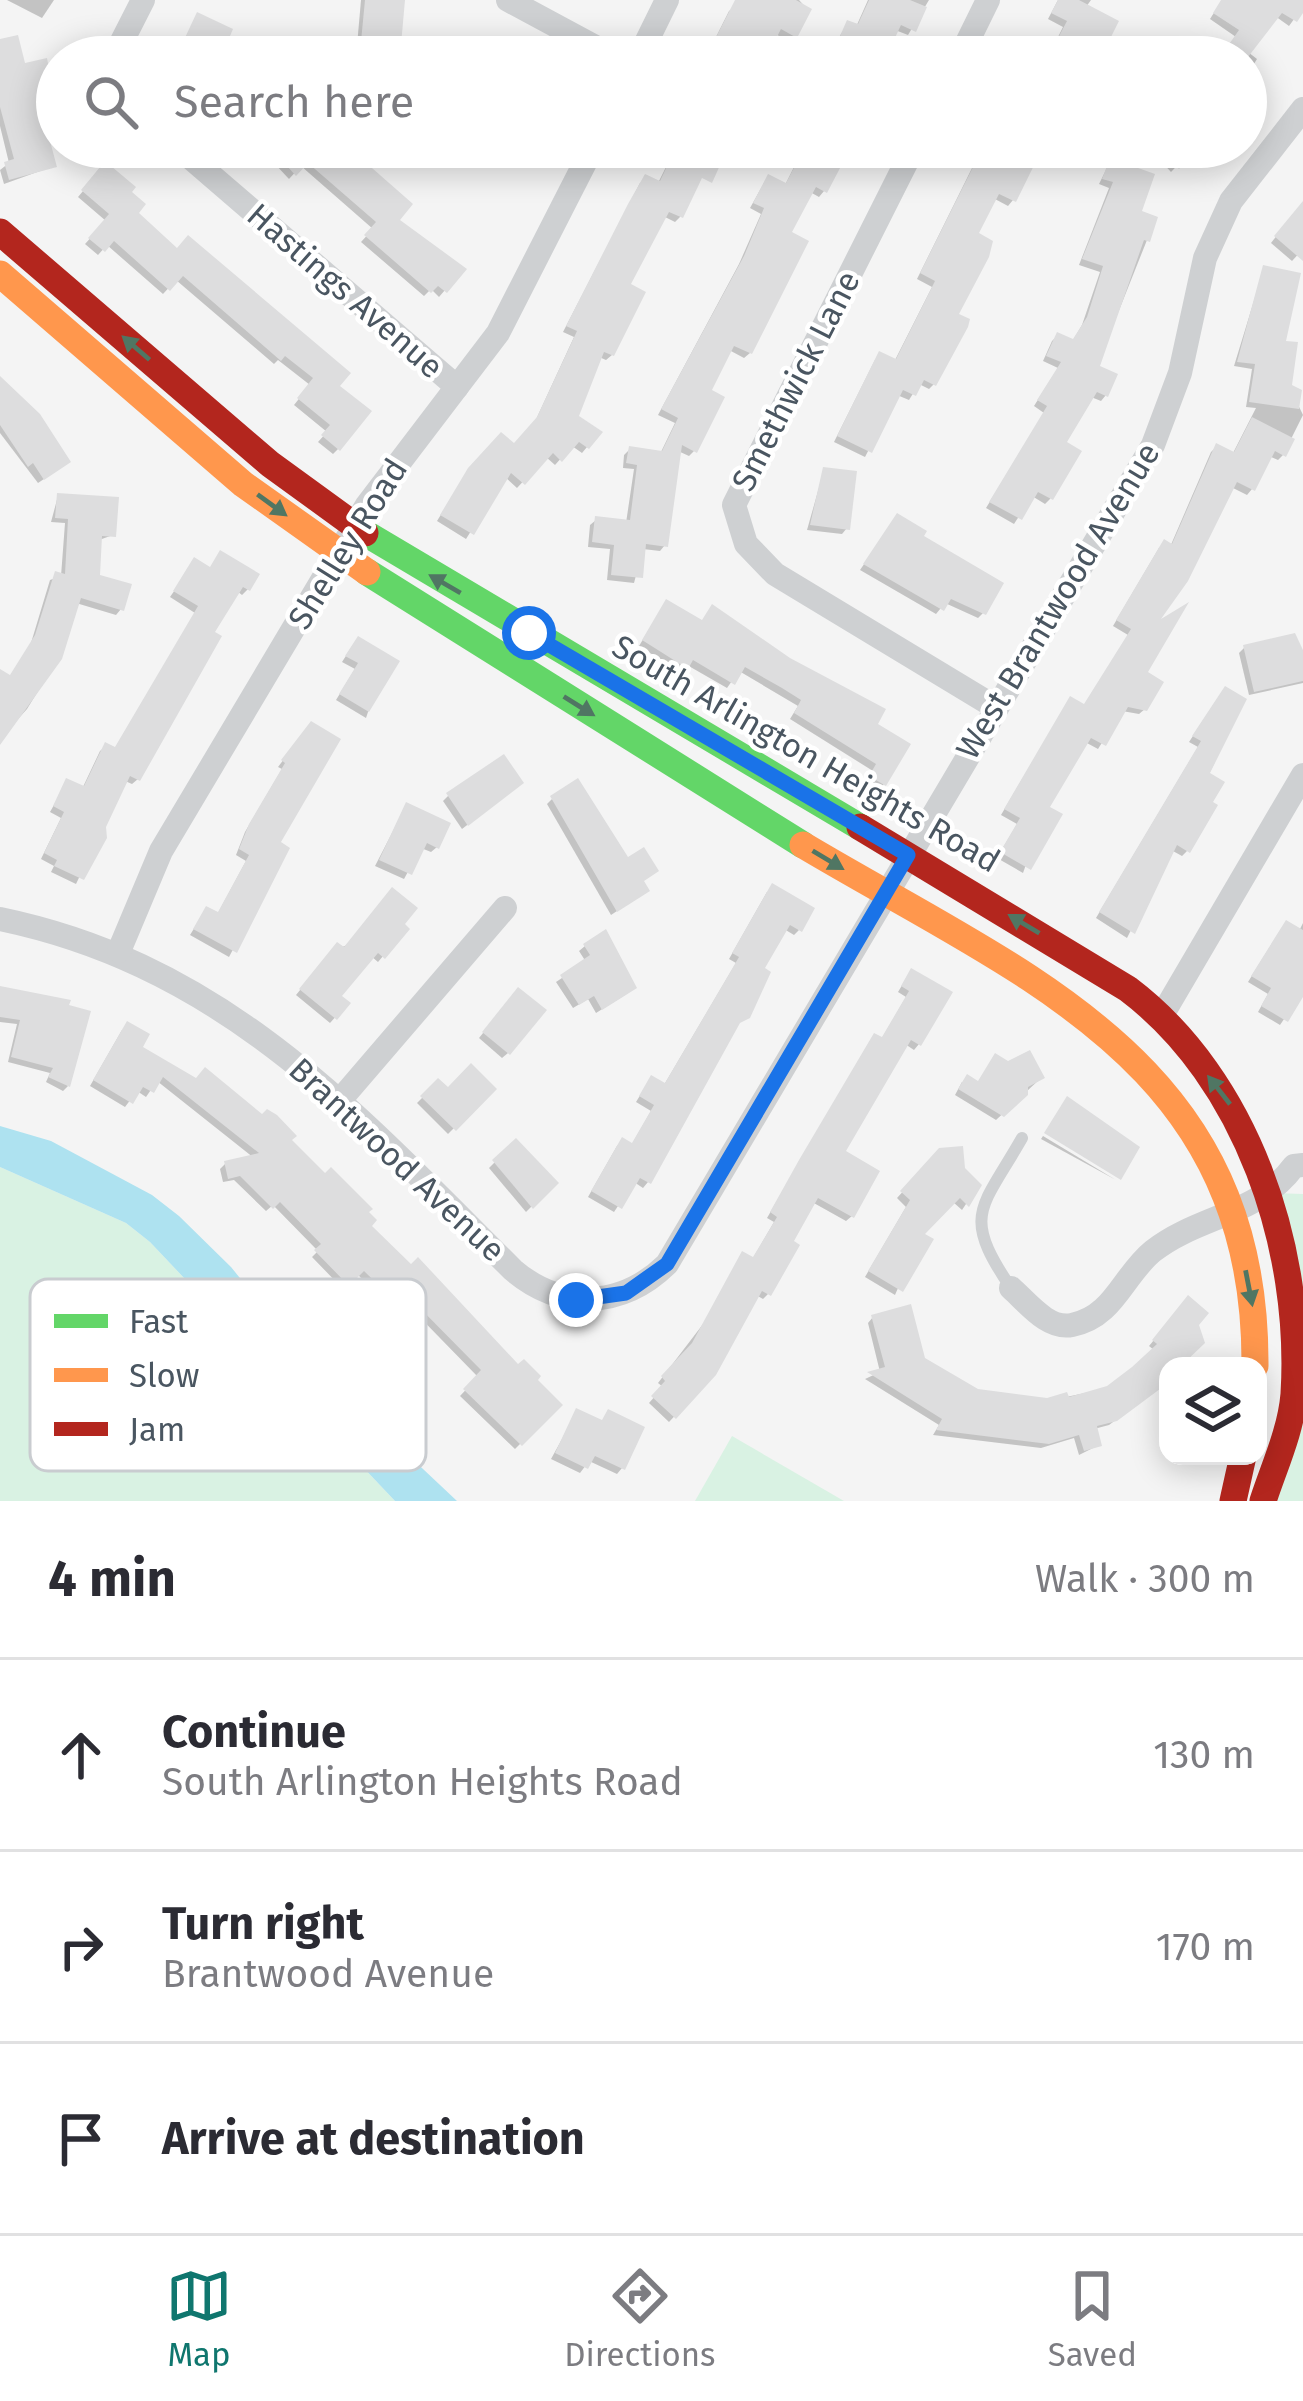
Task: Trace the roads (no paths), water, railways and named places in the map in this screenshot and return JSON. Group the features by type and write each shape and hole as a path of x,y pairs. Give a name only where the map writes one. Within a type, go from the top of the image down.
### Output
{"main road":[{"name":"South Arlington Heights Road","path":"0,232 271,464 356,528 908,855 1104,974 1162,1017 1232,1107 1274,1193 1298,1326 1294,1399 1263,1501"},
{"path":"0,274 243,484 338,554 886,895 1090,1016 1136,1054 1216,1162 1234,1211 1258,1331 1257,1357"},
{"path":"1233,1501 1241,1465"}],"street":[{"path":"125,36 143,0"},
{"path":"508,0 575,36"},
{"path":"649,36 667,0"},
{"path":"970,36 988,0"},
{"name":"West Brantwood Avenue","path":"1267,156 1303,110"},
{"name":"Hastings Avenue","path":"202,168 457,387"},
{"name":"Shelley Road","path":"119,951 161,851 388,473 498,333 582,168"},
{"name":"Smethwick Lane","path":"903,168 734,505 746,544 775,574 995,707"},
{"name":"West Brantwood Avenue","path":"886,895 1153,445 1180,373 1205,258 1231,201 1257,168"},
{"path":"1162,1017 1303,775"},
{"name":"Brantwood Avenue","path":"0,919 119,951 250,1025 341,1099 527,1282 576,1300 626,1293 667,1264 886,895"},
{"path":"341,1099 505,908"},
{"path":"1011,1288 1047,1321 1076,1324 1106,1309 1157,1247 1274,1193 1294,1166 1303,1165"},
{"path":"1274,1193 1303,1199"}],"lane":[{"path":"1011,1288 980,1242 979,1226 986,1200 1022,1138"}],"water":[{"path":"0,1126 51,1141 152,1195 241,1279 185,1279 126,1223 0,1167"},
{"path":"367,1471 425,1471 457,1501 395,1501"}]}
